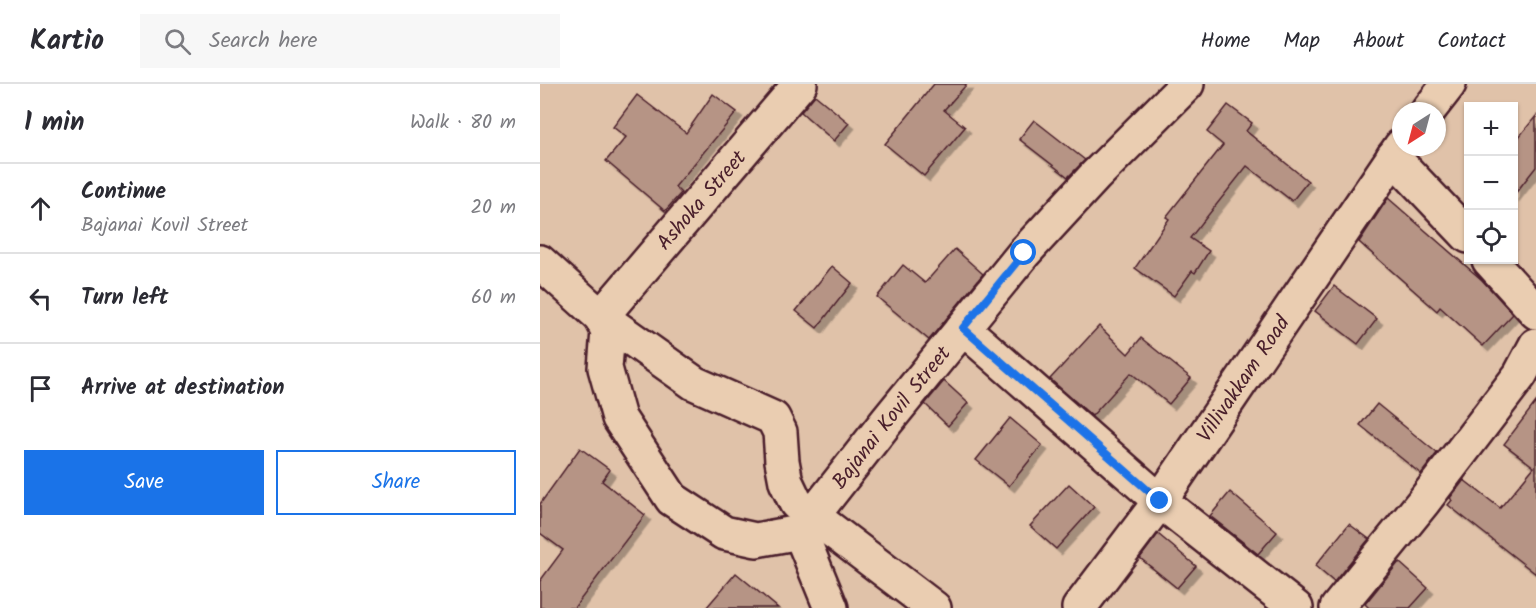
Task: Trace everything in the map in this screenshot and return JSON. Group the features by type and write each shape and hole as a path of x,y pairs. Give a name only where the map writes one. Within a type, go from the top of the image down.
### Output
{"street":[{"name":"Ashoka Street","path":"601,317 801,84"},
{"name":"Bajanai Kovil Street","path":"806,524 1040,236 1095,176 1187,84"},
{"path":"1435,102 1449,84"},
{"name":"Villivakkam Road","path":"1079,608 1160,501 1394,156"},
{"path":"1400,156 1464,231"},
{"path":"540,262 601,317 694,383 773,418 780,432 786,482 806,524 831,608"},
{"path":"1493,264 1536,312"},
{"path":"601,317 608,331 605,368 619,418 672,500 724,533 756,540 806,524"},
{"path":"963,328 1160,501 1296,608"},
{"path":"1337,608 1424,501 1520,375 1536,345"},
{"path":"806,524 934,608"}],"building":[{"path":"934,84 967,84 944,110 965,127 924,176 885,144"},
{"path":"713,94 737,112 675,187 681,193 665,211 606,161 626,137 613,127 637,95 686,133"},
{"path":"815,95 849,123 834,141 801,112"},
{"path":"1228,105 1252,123 1246,131 1308,181 1292,201 1247,166 1190,238 1209,251 1195,273 1192,271 1174,296 1135,268 1169,219 1166,217 1223,145 1207,132"},
{"path":"1536,116 1536,167 1518,190 1518,156 1518,138"},
{"path":"1034,120 1085,160 1068,177 1019,139"},
{"path":"1388,198 1482,280 1513,314 1483,346 1440,307 1437,311 1359,242"},
{"path":"955,249 983,274 929,340 877,297 903,265 925,283"},
{"path":"832,266 852,283 817,328 796,311"},
{"path":"1334,286 1377,319 1358,344 1315,311"},
{"path":"1099,326 1128,354 1141,338 1191,378 1169,404 1131,373 1092,416 1050,379"},
{"path":"944,381 968,403 948,426 925,404"},
{"path":"1536,402 1536,574 1448,505 1452,500 1450,498 1464,480 1500,508 1534,467 1504,444"},
{"path":"1377,404 1437,453 1421,474 1360,425"},
{"path":"1010,418 1042,445 1009,486 976,460"},
{"path":"580,448 610,470 602,481 645,515 574,608 540,608 540,581 563,550 540,533 540,504"},
{"path":"1069,484 1094,507 1056,549 1030,526"},
{"path":"1230,492 1277,532 1258,554 1210,516"},
{"path":"1349,524 1369,539 1334,582 1315,566"},
{"path":"1158,534 1196,566 1177,588 1140,558"},
{"path":"1399,562 1428,588 1410,608 1369,608 1365,604"},
{"path":"736,573 778,608 706,608"}],"route":[{"path":"1024,253 963,328 1160,501"}]}
